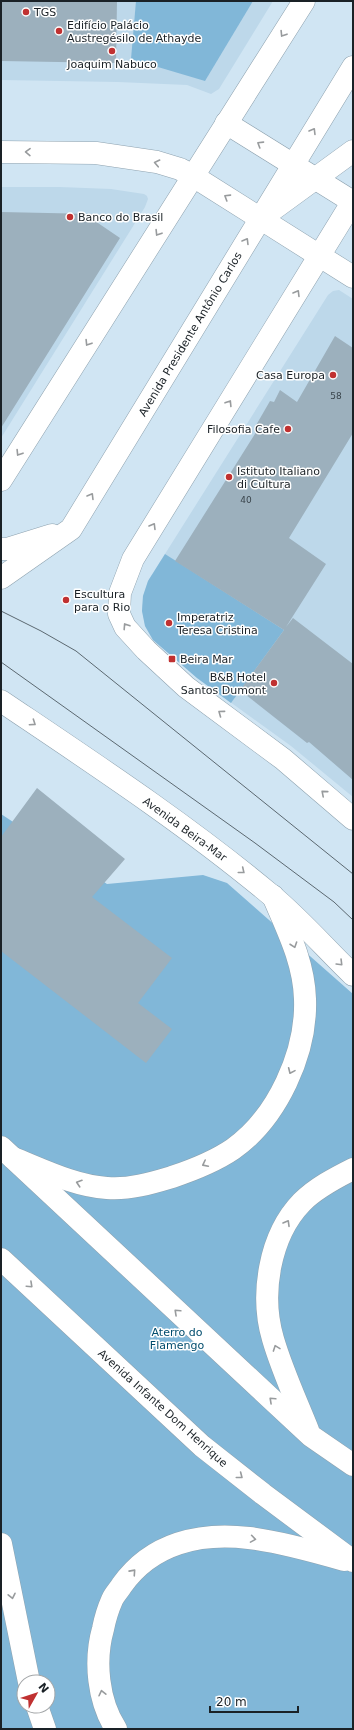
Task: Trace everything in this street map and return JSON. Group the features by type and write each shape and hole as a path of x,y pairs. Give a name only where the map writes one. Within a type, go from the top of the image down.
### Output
{"main road":[{"path":"1,480 304,1"},
{"name":"Avenida Presidente Antônio Carlos","path":"1,578 71,529 353,67"},
{"path":"226,123 353,202 133,559 120,593 119,614 125,627 146,650 186,686 283,759 353,819"},
{"path":"260,218 353,151"},
{"path":"1,152 96,153 157,162 180,169 353,277"},
{"path":"1,549 71,529"},
{"name":"Avenida Beira-Mar","path":"1,701 106,772 236,867 273,896 353,975"},
{"path":"7,1153 55,1175 88,1185 108,1188 126,1188 156,1182 194,1170 233,1149 248,1135 274,1106 284,1086 294,1063 304,1020 305,1000 303,977 294,943 273,896"},
{"path":"7,1153 311,1436 353,1465"},
{"path":"311,1436 273,1339 268,1317 268,1291 271,1263 284,1228 302,1202 320,1188 353,1169"},
{"name":"Avenida Infante Dom Henrique","path":"1,1259 202,1446 353,1562"},
{"path":"116,1729 106,1706 100,1686 99,1650 104,1625 112,1598 142,1562 161,1550 174,1545 204,1538 226,1537 249,1538 300,1548 353,1562"},
{"path":"1,1544 27,1674"},
{"path":"40,1714 45,1729"}],"shaded area":[{"path":"1,1 273,1 219,89 211,94 187,85 1,80"},
{"path":"1,187 111,189 144,194 148,199 145,207 1,438"},
{"path":"339,290 353,299 353,797 291,746 197,678 153,640 145,626 142,611 143,596 148,581 328,295 333,291"}],"green space":[{"path":"136,1 253,1 205,81 131,59"},
{"path":"165,554 284,630 231,703 197,678 153,640 145,626 142,611 143,596 148,581"},
{"name":"Aterro do Flamengo","path":"1,814 107,884 203,875 227,883 353,994 353,1729 1,1729"}],"building":[{"name":"Edifício Palácio Austregésilo de Athayde","path":"1,1 117,1 116,63 1,61"},
{"path":"1,212 94,214 95,221 120,238 1,428"},
{"path":"335,336 353,348 353,433 289,538 326,564 286,627 293,618 353,664 353,780 309,742 307,743 246,695 243,686 284,630 175,561 258,429 255,427 270,401 274,402 280,390 297,402"},
{"path":"37,788 125,859 92,897 172,958 138,1003 172,1029 146,1063 1,951 1,837"}],"tram line":[{"path":"1,611 76,651 353,874"},
{"path":"1,662 255,843 334,902 353,920"}],"place":[{"name":"TGS","path":"26,12"},
{"name":"Edifício Palácio Austregésilo de Athayde","path":"59,31"},
{"name":"Joaquim Nabuco","path":"112,51"},
{"name":"Banco do Brasil","path":"70,217"},
{"name":"Casa Europa","path":"333,375"},
{"name":"Filosofia Cafe","path":"288,429"},
{"name":"Istituto Italiano di Cultura","path":"229,477"},
{"name":"Escultura para o Rio","path":"66,600"},
{"name":"Imperatriz Teresa Cristina","path":"169,623"},
{"name":"Beira Mar","path":"172,659"},
{"name":"B&B Hotel Santos Dumont","path":"274,683"}]}
